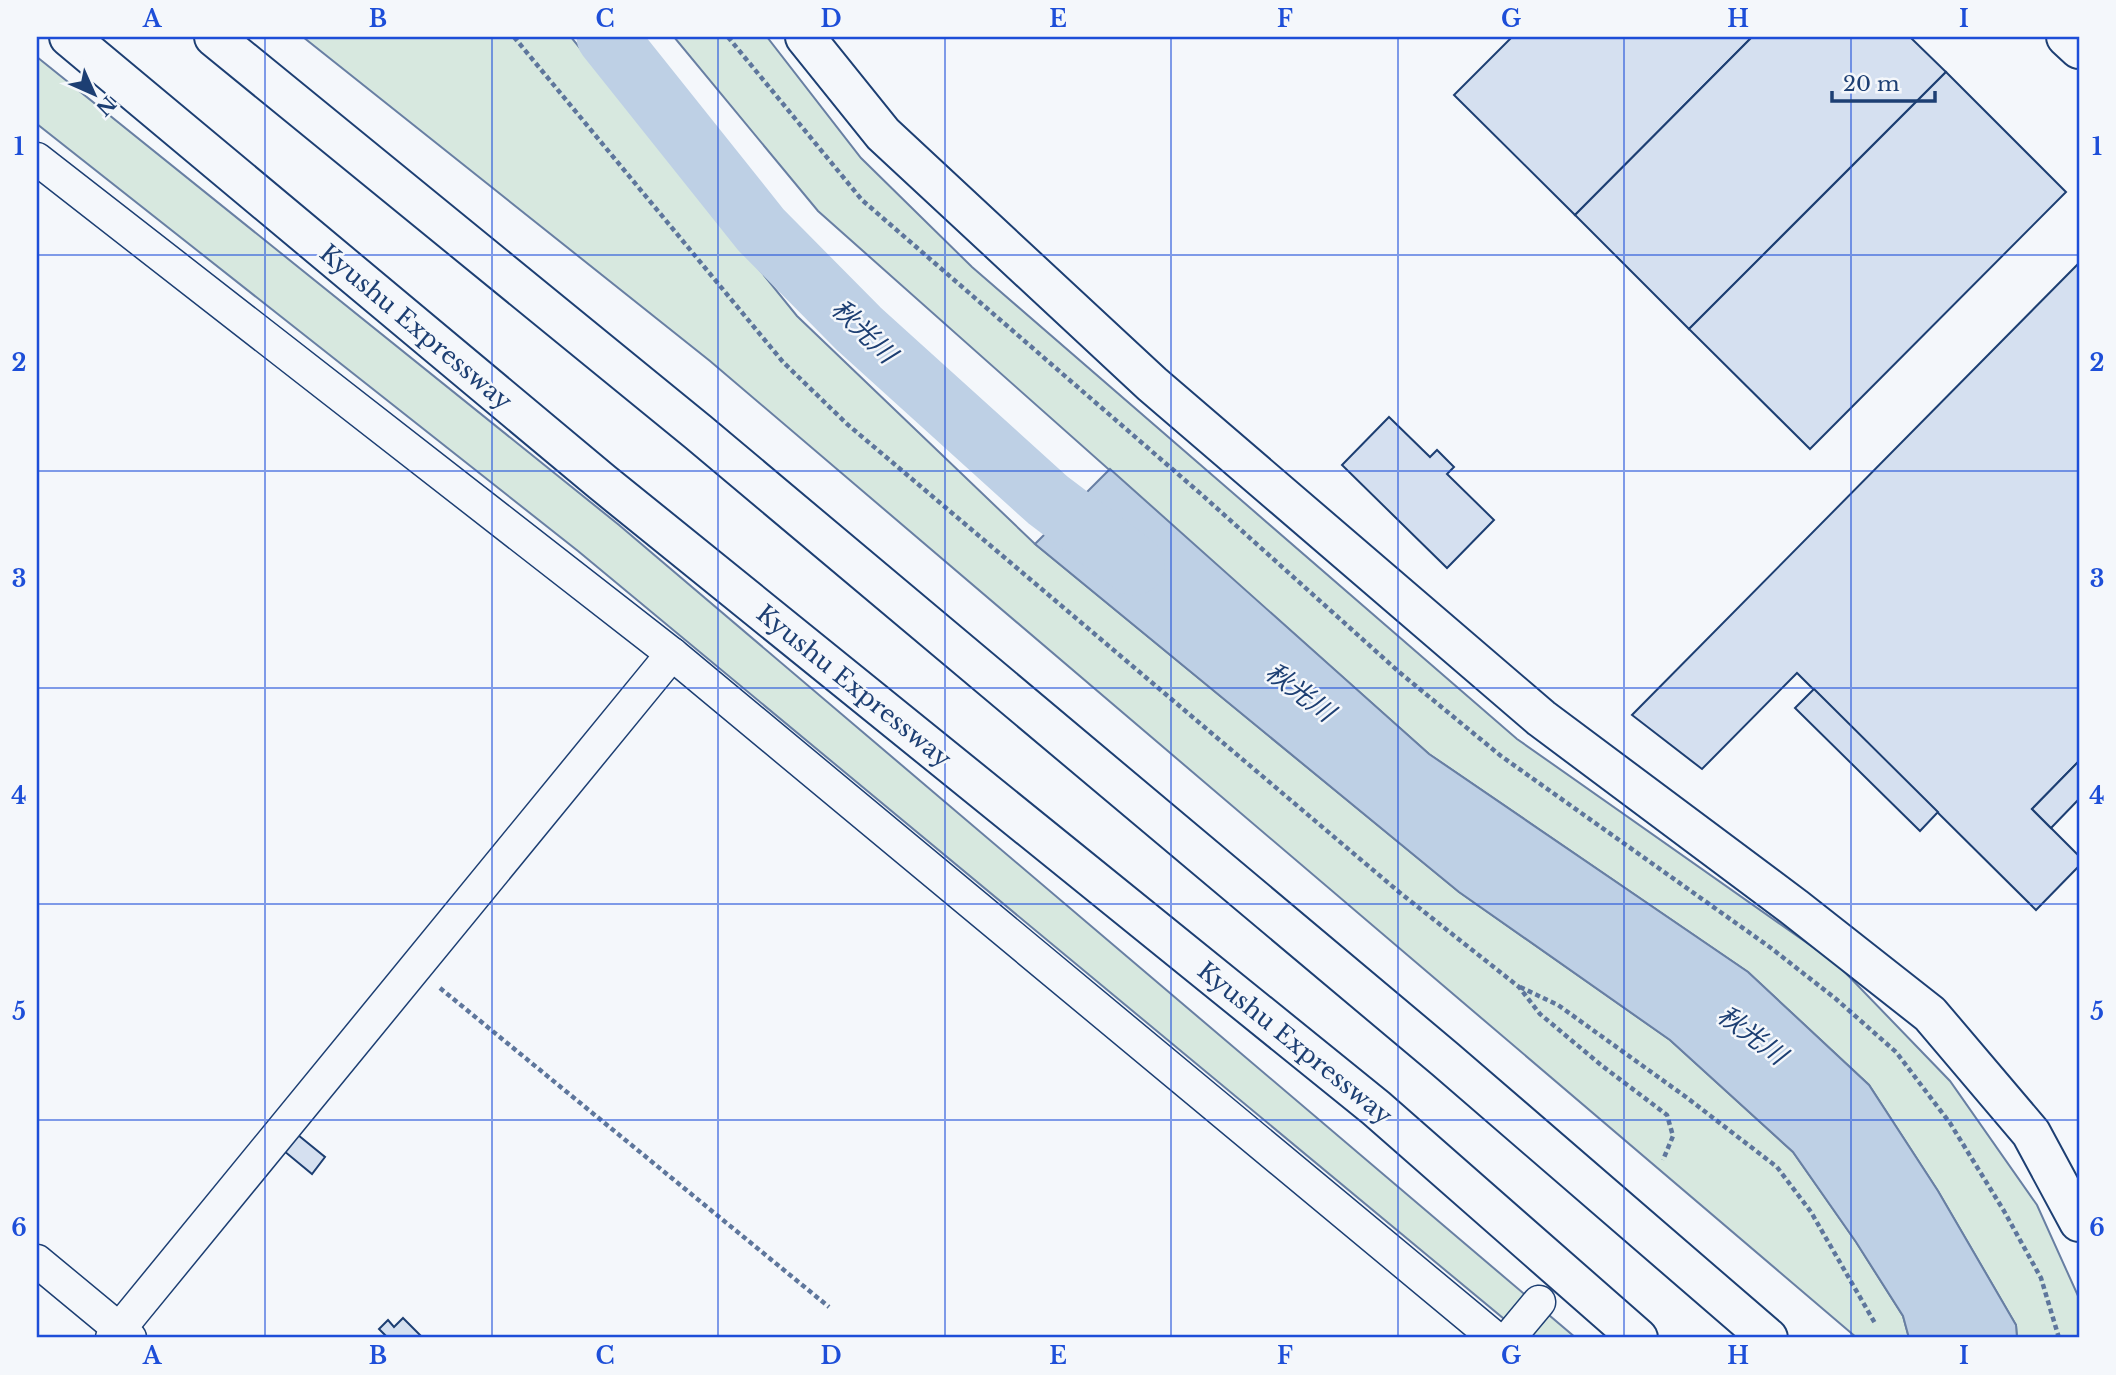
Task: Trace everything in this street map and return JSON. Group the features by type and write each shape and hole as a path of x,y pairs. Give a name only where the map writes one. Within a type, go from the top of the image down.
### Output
{"main road":[{"name":"Kyushu Expressway","path":"69,37 602,482 1376,1108 1638,1338"},
{"path":"214,37 719,450 1446,1060 1768,1338"},
{"path":"805,37 883,134 1152,384 1541,718 1794,907 1930,1014 2031,1133 2079,1222"},
{"path":"2067,37 2079,49"}],"street":[{"path":"37,159 672,654 1495,1338"},
{"path":"37,1261 120,1335 672,654"},
{"path":"1509,1338 1539,1302"}],"path":[{"path":"513,37 783,362 847,424 1388,883 1519,987 1558,1005 1686,1097 1777,1167 1811,1212 1876,1325"},
{"path":"728,37 862,200 1201,494 1399,672 1501,756 1772,948 1836,999 1895,1052 1950,1123 2010,1223 2041,1279 2059,1338"},
{"path":"415,968 829,1307"},
{"path":"1519,987 1540,1014 1667,1115 1673,1136 1663,1160"}],"shaded area":[{"path":"303,37 571,37 797,316 1035,544 1459,892 1670,1040 1793,1152 1856,1242 1903,1316 1909,1338 1857,1338 710,361"},
{"path":"674,37 767,37 861,158 972,267 1517,739 1837,964 1950,1081 2037,1205 2079,1298 2079,1338 2017,1338 2016,1325 1938,1191 1869,1085 1748,972 1429,754 818,211"},
{"path":"37,57 619,525 1576,1338 1527,1338 578,551 37,124"}],"water":[{"path":"1110,469 1429,754 1748,972 1869,1085 1938,1191 2016,1325 2017,1338 1909,1338 1903,1316 1856,1242 1793,1152 1670,1040 1459,892 1035,544"}],"building":[{"path":"1512,37 1752,37 1575,215 1454,95"},
{"path":"1752,37 1910,37 1946,72 1689,329 1575,215"},
{"path":"1946,72 2066,192 1810,449 1689,329"},
{"path":"2079,263 2079,761 2032,809 2079,856 2079,866 2036,910 1797,673 1702,769 1632,715"},
{"path":"1389,417 1430,457 1437,450 1454,467 1447,474 1494,520 1447,568 1342,465"},
{"path":"1814,689 1938,812 1920,831 1795,708"},
{"path":"2079,761 2079,799 2051,828 2032,809"},
{"path":"298,1135 325,1157 312,1174 284,1151"},
{"path":"403,1318 423,1338 381,1338 385,1335 379,1329 388,1320 394,1327"}],"waterway":[{"name":"秋光川","path":"607,37 761,230 859,329 1048,500 1134,565"}]}
